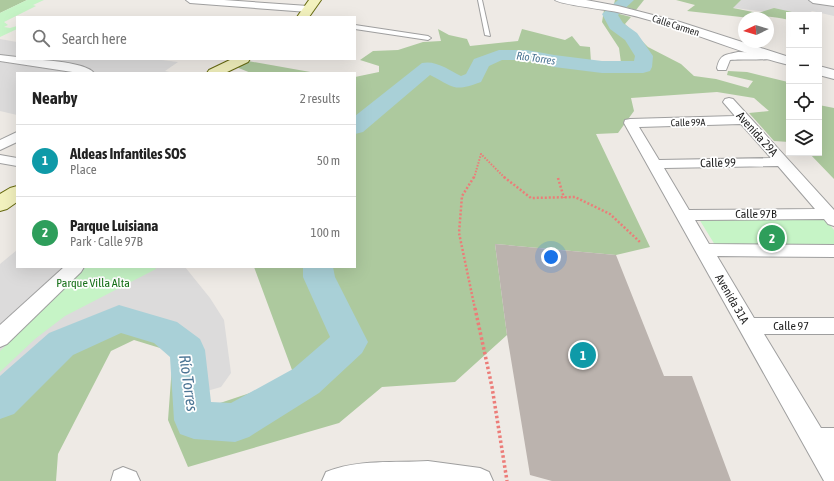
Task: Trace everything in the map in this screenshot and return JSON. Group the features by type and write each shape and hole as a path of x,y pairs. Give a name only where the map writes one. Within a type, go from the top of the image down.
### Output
{"main road":[{"path":"216,72 241,60"},
{"path":"0,204 16,193"}],"street":[{"path":"190,0 309,9"},
{"name":"Calle Carmen","path":"560,0 632,11 786,60"},
{"path":"812,0 834,3"},
{"path":"722,68 724,60 731,56 774,56"},
{"path":"0,58 80,69 84,72"},
{"path":"0,69 16,61"},
{"path":"822,71 834,75"},
{"name":"Avenida 29A","path":"729,102 832,217"},
{"name":"Calle 99A","path":"630,123 745,120"},
{"name":"Avenida 31A","path":"630,123 748,326 824,440 834,474"},
{"path":"0,146 16,137"},
{"path":"0,159 16,162"},
{"name":"Calle 99","path":"654,164 782,162"},
{"name":"Calle 97B","path":"683,215 832,217"},
{"path":"704,250 834,251"},
{"path":"0,338 74,268"},
{"name":"Calle 97","path":"748,326 834,326"},
{"path":"335,481 367,476 428,474 480,481"}],"lane":[{"path":"480,0 488,35"},
{"path":"356,27 428,38"}],"path":[{"path":"507,481 492,387 459,233 462,196 474,177 481,154 506,179 531,198 575,197 610,214 641,243"},
{"path":"558,178 564,198"}],"shaded area":[{"path":"706,0 834,0 834,16 822,13 822,12 812,11 786,12 786,14 727,7"},
{"path":"0,39 16,42 16,60 162,60 178,62 165,71 170,72 16,72 16,115 0,111"},
{"path":"16,251 16,268 186,268 210,298 224,320 231,373 221,387 207,391 197,348 173,324 120,310 47,336 0,381 0,264"}],"green space":[{"path":"0,0 27,0 0,13"},
{"path":"27,0 44,0 33,5 36,6 4,22 8,25 4,27 10,28 16,26 16,29 0,37 0,13"},
{"path":"615,0 644,0 636,10 614,4"},
{"path":"676,0 741,0 733,8 753,12 738,12 738,17 687,11 695,5"},
{"path":"774,8 792,12 786,12 786,19 774,17 774,12 761,12"},
{"path":"604,10 631,17 625,24 648,47 681,64 694,76 716,79 748,88 753,81 727,75 728,71 747,72 786,82 786,142 774,141 749,113 769,111 754,98 717,92 631,98 634,111 618,133 596,134 650,247 616,255 495,244 507,335 455,382 382,387 339,423 188,467 168,420 173,352 134,340 111,351 58,454 56,481 0,481 0,386 47,341 116,315 173,324 197,348 200,400 214,405 295,378 254,268 356,268 356,77 379,72 379,66 360,60 373,51 398,50 423,42 441,41 438,29 449,35 467,39 470,46 518,41 522,29 565,40 572,36 580,46 590,47 591,62 598,71 613,73 622,70 619,48 602,22"},
{"path":"248,61 310,72 248,72 236,67"},
{"path":"822,106 834,108 834,179 812,156 822,156"},
{"path":"699,219 826,220 834,230 834,247 715,245"},
{"name":"Parque Villa Alta","path":"85,268 156,268 65,316 35,339 0,372 0,351"}],"building":[{"path":"495,244 616,255 664,376 692,376 731,481 552,481 530,475 507,335"}],"waterway":[{"name":"Río Torres","path":"356,126 429,67 460,83 474,78 481,63 499,55 527,55 554,61 602,67 643,67 644,56 631,37 616,26 610,14 627,0"},
{"name":"Río Torres","path":"0,401 61,344 119,319 165,332 187,350 194,420 235,423 306,381 350,342 319,277 318,268"}],"place":[{"name":"Parque Luisiana","path":"772,238"},
{"name":"Aldeas Infantiles SOS","path":"583,355"}]}
